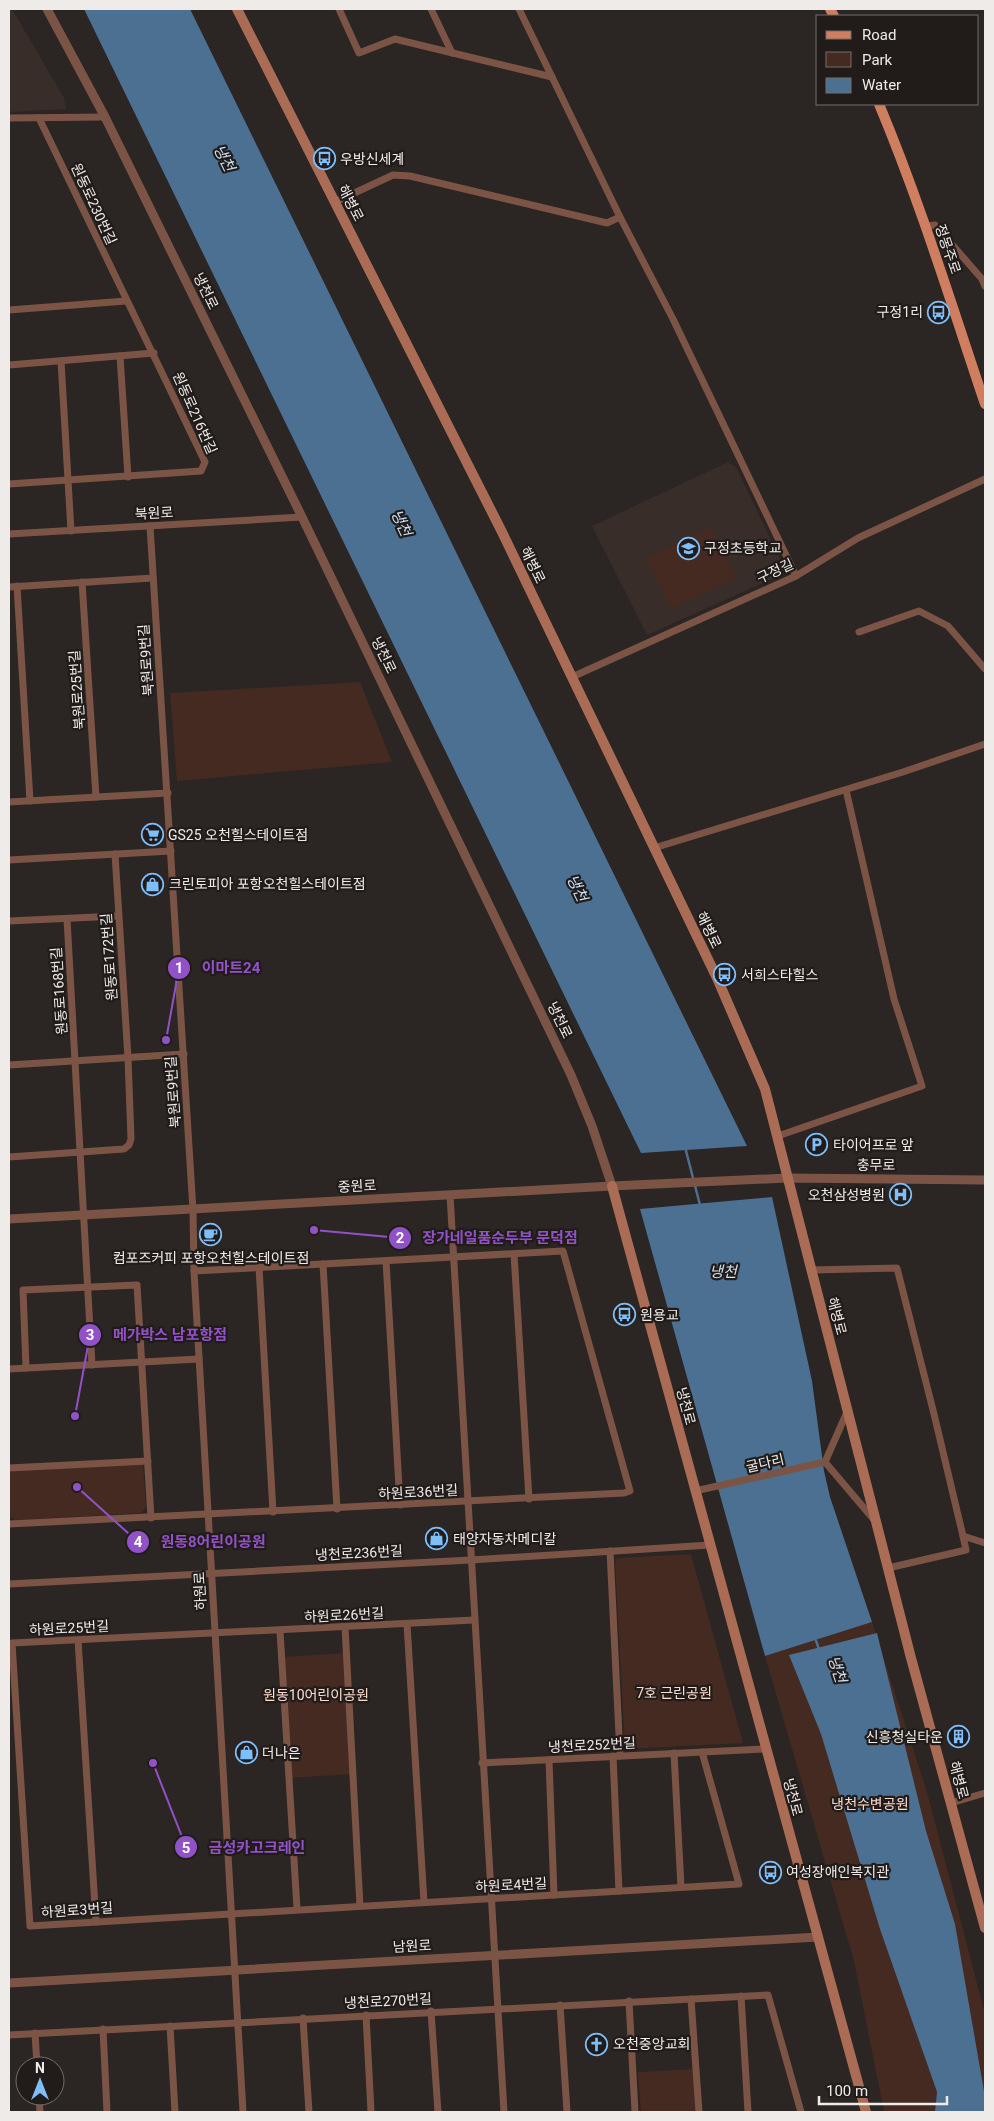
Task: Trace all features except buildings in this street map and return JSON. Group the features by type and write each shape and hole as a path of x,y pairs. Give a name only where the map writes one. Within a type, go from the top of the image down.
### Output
{"main road":[{"name":"해병로","path":"237,9 502,532 717,978 765,1089 888,1568 985,1928"},
{"name":"정몽주로","path":"879,105 900,154 926,226 985,404"},
{"name":"냉천로","path":"612,1186 866,2112"}],"street":[{"name":"냉천로","path":"47,9 105,117 302,517 575,1084 592,1126 612,1186"},
{"path":"339,9 359,53 395,39 552,77"},
{"path":"431,9 452,53"},
{"path":"519,9 620,217 673,319 796,576"},
{"path":"9,118 105,117"},
{"name":"원동로230번길","path":"40,118 126,301"},
{"path":"335,202 393,175 410,176 606,223 620,217"},
{"path":"926,226 935,226 982,279 985,286"},
{"path":"9,310 126,301"},
{"name":"원동로216번길","path":"9,484 201,471 205,462 154,353 126,301"},
{"path":"9,365 154,353"},
{"path":"120,356 128,476"},
{"path":"61,361 71,531"},
{"name":"구정길","path":"572,676 796,576 858,538 985,479"},
{"name":"북원로","path":"9,534 302,517"},
{"name":"북원로9번길","path":"150,526 194,1210"},
{"path":"9,587 153,578"},
{"name":"북원로25번길","path":"82,582 96,797"},
{"path":"17,586 30,801"},
{"path":"858,632 919,611 948,626 985,669"},
{"path":"654,848 846,790 985,744"},
{"path":"778,1136 922,1086 894,999 846,790"},
{"path":"9,802 168,793"},
{"path":"9,860 171,852"},
{"name":"원동로172번길","path":"81,1152 124,1150 129,1146 131,1139 128,1058 115,854"},
{"path":"9,922 118,916"},
{"name":"원동로168번길","path":"67,919 84,1215"},
{"path":"9,1065 184,1054"},
{"path":"9,1156 81,1152"},
{"name":"충무로","path":"630,1185 787,1178 985,1180"},
{"name":"중원로","path":"9,1219 630,1185"},
{"path":"450,1195 493,1956 504,2112"},
{"name":"하원로","path":"194,1210 194,1271 243,2112"},
{"path":"84,1215 92,1365"},
{"name":"하원로36번길","path":"9,1524 624,1494 630,1491 563,1251 514,1254"},
{"path":"194,1271 514,1254 529,1499"},
{"path":"386,1261 400,1505"},
{"path":"323,1264 337,1508"},
{"path":"259,1267 273,1512"},
{"path":"811,1270 897,1268 966,1550 888,1568"},
{"path":"26,1368 23,1290 137,1285 151,1518"},
{"path":"9,1369 199,1359"},
{"path":"848,1412 824,1462 876,1522"},
{"path":"9,1468 148,1460"},
{"name":"굴다리","path":"695,1491 824,1462"},
{"path":"963,1536 985,1543"},
{"name":"냉천로236번길","path":"9,1584 471,1560 710,1545"},
{"path":"610,1551 617,1756 619,1891"},
{"name":"하원로26번길","path":"215,1634 474,1620"},
{"path":"407,1624 424,1902"},
{"path":"345,1627 360,1906"},
{"path":"280,1631 297,1910"},
{"name":"하원로25번길","path":"22,1790 12,1644 215,1634"},
{"path":"78,1640 96,1922"},
{"name":"냉천로252번길","path":"482,1763 766,1749"},
{"name":"하원로4번길","path":"230,1913 739,1884 702,1752"},
{"path":"674,1753 681,1887"},
{"path":"549,1760 554,1895"},
{"name":"하원로3번길","path":"22,1790 30,1926 230,1913"},
{"path":"951,1802 985,1793"},
{"name":"남원로","path":"9,1984 818,1937"},
{"name":"냉천로270번길","path":"9,2035 431,2011 768,1995 801,2112"},
{"path":"741,1996 748,2112"},
{"path":"691,1998 699,2112"},
{"path":"629,2002 635,2112"},
{"path":"560,2005 567,2112"},
{"path":"431,2011 438,2112"},
{"path":"366,2015 371,2112"},
{"path":"303,2018 309,2112"},
{"path":"170,2026 175,2112"},
{"path":"103,2030 107,2112"},
{"path":"35,2033 36,2056"}],"shaded area":[{"path":"9,9 12,9 64,98 66,109 9,112"},
{"name":"구정초등학교","path":"728,462 736,467 785,569 781,575 647,635 592,526"}],"green space":[{"path":"711,527 736,578 671,609 646,558"},
{"path":"360,682 392,762 177,781 170,693"},
{"path":"143,1463 146,1507 141,1513 15,1520 9,1516 9,1470"},
{"name":"7호 근린공원","path":"691,1554 743,1743 625,1749 615,1562 617,1558"},
{"name":"냉천수변공원","path":"872,1622 927,1792 985,2014 985,2112 884,2112 854,1961 765,1656"},
{"name":"원동10어린이공원","path":"346,1653 353,1774 289,1778 282,1657"},
{"path":"693,2069 696,2112 641,2112 638,2072"}],"water":[{"path":"84,9 190,9 747,1146 641,1153"},
{"name":"냉천","path":"772,1197 812,1381 824,1471 830,1497 872,1622 765,1656 640,1209"},
{"name":"냉천수변공원","path":"877,1633 926,1831 955,1924 985,2097 985,2112 935,2112 937,2092 880,1929 821,1734 789,1655"}],"waterway":[{"name":"냉천","path":"685,1147 700,1205"},
{"name":"냉천","path":"815,1638 819,1649"}],"place":[{"name":"우방신세계","path":"324,159"},
{"name":"구정1리","path":"939,312"},
{"name":"구정초등학교","path":"688,548"},
{"name":"GS25 오천힐스테이트점","path":"152,835"},
{"name":"크린토피아 포항오천힐스테이트점","path":"153,884"},
{"name":"서희스타힐스","path":"725,975"},
{"name":"이마트24","path":"166,1040"},
{"name":"타이어프로 앞","path":"817,1145"},
{"name":"오천삼성병원","path":"901,1195"},
{"name":"장가네일품순두부 문덕점","path":"314,1230"},
{"name":"컴포즈커피 포항오천힐스테이트점","path":"211,1235"},
{"name":"원용교","path":"624,1315"},
{"name":"메가박스 남포항점","path":"75,1416"},
{"name":"원동8어린이공원","path":"77,1487"},
{"name":"태양자동차메디칼","path":"437,1539"},
{"name":"신흥청실타운","path":"959,1737"},
{"name":"더나은","path":"246,1753"},
{"name":"금성카고크레인","path":"153,1763"},
{"name":"여성장애인복지관","path":"770,1872"},
{"name":"오천중앙교회","path":"597,2044"}]}
